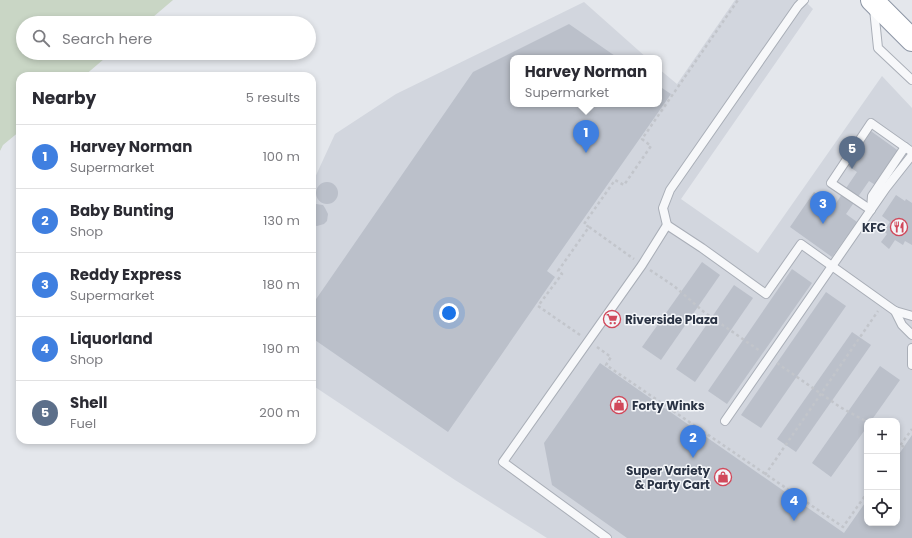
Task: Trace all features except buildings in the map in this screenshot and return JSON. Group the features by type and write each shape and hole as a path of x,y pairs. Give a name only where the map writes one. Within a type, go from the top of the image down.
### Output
{"highway":[{"path":"873,1 912,40"}],"lane":[{"path":"873,1 878,48 912,80"},
{"path":"801,2 670,190 663,208 667,225 766,294 801,244 895,311 912,316"},
{"path":"725,421 871,210 910,151 871,123 831,183 871,210"},
{"path":"607,538 503,462 642,265 667,225"},
{"path":"895,311 902,325 912,335"},
{"path":"912,348 912,365"}],"path":[{"path":"738,0 642,139 650,146 624,185 615,180 584,224 674,286 704,312 840,406 864,420"},
{"path":"589,228 558,271 562,274 538,306 611,357 606,364 765,475 843,527 864,497"},
{"path":"765,475 883,303"},
{"path":"904,447 901,445 912,429"}],"shaded area":[{"name":"Riverside Plaza","path":"735,0 804,0 813,9 681,199 758,253 882,76 912,108 912,538 547,538 455,480 316,388 316,175 335,134 396,94 584,2 644,55 510,55 510,107 662,107 662,72 677,84"}],"green space":[{"path":"0,0 173,0 154,16 16,16 16,60 103,60 89,72 16,72 16,134 3,145 0,151"}],"place":[{"name":"Harvey Norman","path":"586,153"},
{"name":"Shell","path":"852,169"},
{"name":"Reddy Express","path":"823,224"},
{"name":"KFC","path":"899,227"},
{"name":"Riverside Plaza","path":"612,319"},
{"name":"Forty Winks","path":"619,405"},
{"name":"Baby Bunting","path":"693,458"},
{"name":"Super Variety & Party Cart","path":"723,477"},
{"name":"Liquorland","path":"794,521"}]}
